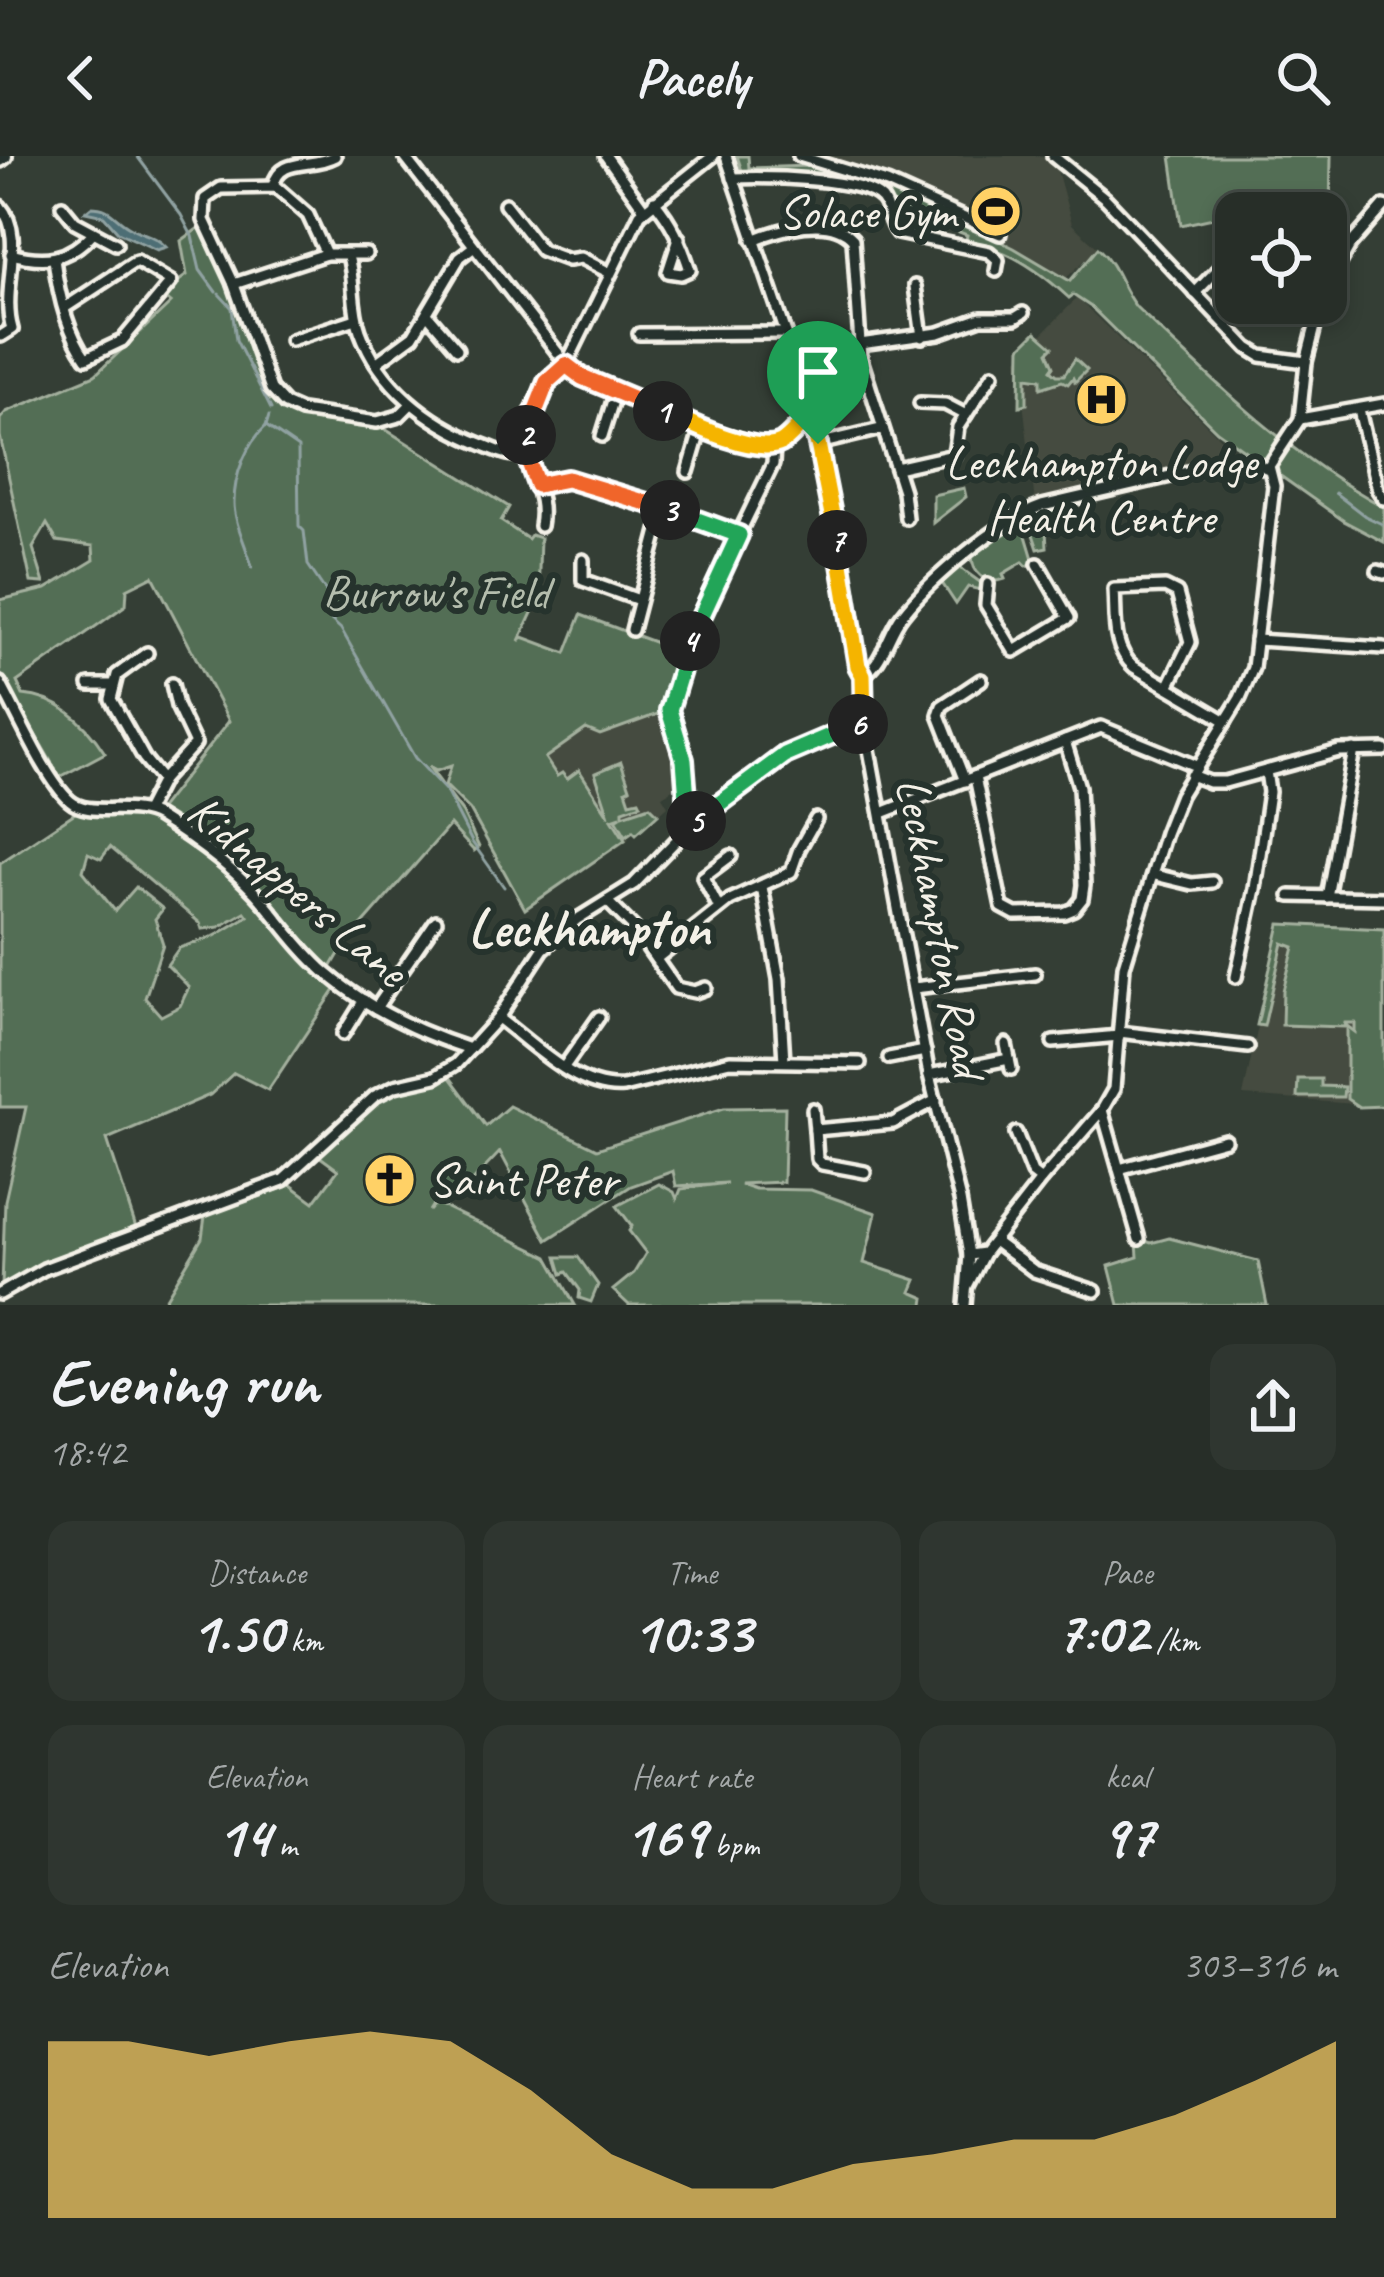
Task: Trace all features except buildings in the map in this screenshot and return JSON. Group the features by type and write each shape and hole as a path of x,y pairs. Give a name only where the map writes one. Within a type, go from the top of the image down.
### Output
{"street":[{"path":"273,186 285,165 323,162 335,156"},
{"path":"404,156 566,365 582,377 739,441 774,445 810,418"},
{"path":"606,156 644,209"},
{"path":"540,526 543,506 525,438 536,406 550,377 566,365 644,209 712,156"},
{"name":"Leckhampton Road","path":"726,156 818,444 863,675 864,722 929,1075 960,1200 969,1256 965,1296"},
{"path":"799,156 887,183 1000,234"},
{"path":"1052,156 1106,199 1252,351 1306,362"},
{"path":"733,178 823,181 874,194 884,202 897,233 989,252 998,260 996,272"},
{"path":"326,254 308,215 273,186 220,188 205,199 202,216 234,284 271,389 290,407 377,422 399,416 411,404"},
{"path":"654,201 679,238"},
{"path":"505,204 542,250 568,260 580,258 610,273"},
{"path":"0,206 8,215 11,254 4,310 12,329 1,336"},
{"path":"62,206 92,234 116,244"},
{"path":"1347,250 1384,206"},
{"path":"752,240 774,231 803,228 834,226 847,232 855,247 865,373 896,468 906,518"},
{"path":"11,254 54,259 77,250 92,234"},
{"path":"376,363 408,342 460,257 472,247"},
{"path":"234,284 326,254 366,254"},
{"path":"348,256 356,319 376,363 411,404 471,440 510,455 526,454"},
{"path":"54,259 57,285 76,344 86,358 122,341 171,283 136,261 66,308"},
{"path":"1195,293 1215,273"},
{"path":"919,293 922,337"},
{"path":"427,314 457,349"},
{"path":"860,344 922,337 981,318 1018,318"},
{"path":"291,340 356,319"},
{"path":"978,1305 965,1296 984,1253 1102,1110 1116,1082 1127,956 1173,810 1249,680 1274,459 1300,418 1316,324"},
{"path":"639,334 786,333"},
{"path":"896,468 958,456 956,431 993,374"},
{"path":"602,436 616,391"},
{"path":"920,403 945,404 966,415"},
{"path":"1300,418 1384,404"},
{"path":"1359,410 1384,499"},
{"path":"688,472 701,428"},
{"path":"818,444 881,429"},
{"path":"694,822 688,811 684,760 669,710 695,624 773,464 774,445"},
{"path":"863,675 874,667 902,616 919,596 1014,517 1042,506 1224,463 1274,459"},
{"path":"537,485 567,479 739,535"},
{"path":"632,630 664,508"},
{"path":"583,560 584,580 639,600"},
{"path":"988,584 985,602 1015,651 1070,618 1038,564"},
{"path":"1168,687 1190,642 1177,593 1168,587 1114,589 1120,651 1134,668 1226,721"},
{"path":"1256,640 1384,649"},
{"path":"147,653 124,668 112,685 114,708 162,780"},
{"path":"980,680 942,706 939,715 970,779 1002,907 1015,914 1071,911 1080,903 1084,885 1078,779 1065,741"},
{"name":"Kidnappers Lane","path":"0,683 69,801 84,808 146,811 195,843 264,902 297,945 364,1000 437,1040 470,1049"},
{"path":"146,811 162,780 195,744 172,684"},
{"path":"89,685 112,685"},
{"path":"0,1294 44,1269 107,1244 273,1186 375,1096 441,1075 498,1018 543,949 576,920 634,884 694,822 785,755 864,722"},
{"path":"882,813 1098,727 1109,727 1216,783 1339,751 1384,750"},
{"path":"1327,897 1354,750"},
{"path":"1236,977 1255,890 1269,792 1266,771"},
{"path":"656,959 719,908 791,872 816,819"},
{"path":"719,908 703,877 731,856"},
{"path":"1155,875 1192,884 1212,882"},
{"path":"762,887 779,979 784,1061"},
{"path":"1290,896 1384,898"},
{"path":"607,901 634,928 676,988 691,992 706,988"},
{"path":"376,1008 436,921"},
{"path":"914,988 1035,974"},
{"path":"343,1034 364,1000"},
{"path":"564,1067 599,1017"},
{"path":"498,1018 590,1083 612,1088 730,1061 860,1063"},
{"path":"1053,1042 1119,1034 1248,1047"},
{"path":"929,1075 1010,1064 1006,1044"},
{"path":"889,1058 925,1051"},
{"path":"815,1130 893,1123 936,1100"},
{"path":"813,1109 817,1159 827,1166 865,1172"},
{"path":"1102,1110 1139,1239"},
{"path":"1016,1132 1040,1180"},
{"path":"1120,1169 1225,1140"},
{"path":"994,1241 1034,1271 1095,1291"},
{"path":"969,1256 984,1253"}],"shaded area":[{"path":"809,156 1053,156 1072,224 1098,248 1063,281 993,239 806,167"},
{"name":"Leckhampton Lodge Health Centre","path":"1077,298 1233,452 1176,471 1035,503 1018,359"},
{"path":"666,711 681,758 682,784 662,796 668,806 636,834 633,831 622,845 556,886 493,795 587,729 600,735"},
{"path":"1280,924 1384,929 1384,1106 1243,1096"}],"green space":[{"path":"737,156 748,156 749,168 808,166 888,187 1014,248 1070,281 1098,248 1136,307 1223,390 1284,441 1384,507 1384,542 1344,521 1217,431 1091,307 1073,295 1069,298 1021,261 994,249 965,244 967,235 959,227 905,209 901,213 887,207 880,196 812,175 743,174"},
{"path":"1171,156 1331,156 1330,192 1215,192 1215,218 1181,225"},
{"name":"Burrow's Field","path":"200,227 229,280 280,405 292,413 380,426 509,507 501,521 528,539 531,535 540,538 538,600 519,641 523,637 566,653 581,615 686,654 669,710 600,735 586,729 545,758 557,776 562,773 567,779 579,770 609,816 595,773 621,762 630,802 641,804 623,810 623,815 650,806 658,814 636,834 626,836 616,819 621,816 612,819 625,840 525,909 470,810 445,785 451,766 436,771 429,767 463,813 479,847 474,851 450,825 343,947 329,971 337,987 268,1090 234,1073 210,1095 107,1139 136,1228 2,1286 5,1201 26,1107 0,1107 0,863 78,811 138,816 159,810 229,721 153,576 127,589 126,605 17,682 23,695 48,701 70,714 105,753 60,777 0,674 0,600 46,589 94,560 93,546 57,541 47,524 33,548 44,583 31,582 0,419 6,412 95,375 171,303 166,299 168,289 187,275 181,241","holes":["110,847 202,929 219,927 245,912 248,916 215,936 179,948 167,965 189,987 180,1006 161,1016 145,998 163,944 155,919 163,909 136,887 115,911 83,871 88,853 101,859"]},
{"path":"1036,332 1053,347 1048,352 1054,366 1051,370 1057,375 1064,375 1075,359 1087,370 1075,382 1073,378 1068,384 1062,381 1041,388 1041,379 1027,377 1027,404 1020,406 1021,347"},
{"path":"964,488 966,497 933,523 933,495"},
{"path":"1076,505 1078,526 1046,531 1047,547 1038,549 1027,517"},
{"path":"1021,519 1034,562 1027,566 1023,562 1003,574 1005,579 981,576 972,553 1004,525"},
{"path":"959,567 986,591 968,587 956,604 942,583"},
{"path":"1280,924 1384,929 1384,1106 1359,1107 1347,1099 1347,1026 1355,1032 1355,1023 1344,1027 1282,1025 1283,991 1294,947 1283,943 1264,1026 1257,1025"},
{"path":"446,1072 486,1126 509,1106 597,1149 724,1108 785,1107 783,1182 740,1184 755,1189 811,1190 876,1213 864,1263 916,1280 911,1292 925,1298 924,1305 629,1305 613,1290 634,1273 646,1253 617,1206 659,1184 677,1199 681,1189 727,1183 676,1186 673,1171 631,1186 547,1240 500,1152 463,1191 436,1200 429,1211 436,1203 548,1257 575,1305 162,1305 202,1238 205,1216 291,1185 314,1202 338,1170 319,1156 384,1090"},
{"path":"1298,1079 1321,1079 1321,1086 1344,1087 1343,1097 1297,1097"},
{"path":"1169,1238 1258,1261 1267,1305 1119,1305 1109,1266 1138,1257 1137,1243 1143,1240 1151,1243"},
{"path":"557,1257 578,1257 598,1285 591,1302 579,1298 580,1290 567,1272 562,1274"}],"water":[{"path":"91,207 108,211 166,247 157,250 118,232 104,216 85,212"}],"waterway":[{"path":"137,156 181,215 200,270 216,292"},
{"path":"219,294 232,308 236,340 271,409"},
{"path":"269,416 266,426 298,448 299,526 304,531 308,565 329,596 331,620 341,629 415,758 446,791 472,842 504,887"},
{"path":"252,567 236,519 235,492 247,451 266,426"},
{"path":"1335,493 1382,524"}],"place":[{"name":"Solace Gym","path":"995,212"},
{"name":"Leckhampton Lodge Health Centre","path":"1101,399"},
{"name":"Saint Peter","path":"390,1180"}],"district":[{"name":"Leckhampton","path":"589,928"}],"route":[{"path":"566,365 582,377 739,441 780,444 810,418 818,444 863,675 864,722 785,755 694,822 688,811 684,760 669,710 695,624 739,535 576,481 556,479 537,485 525,449 527,429 547,382 566,365"}]}
